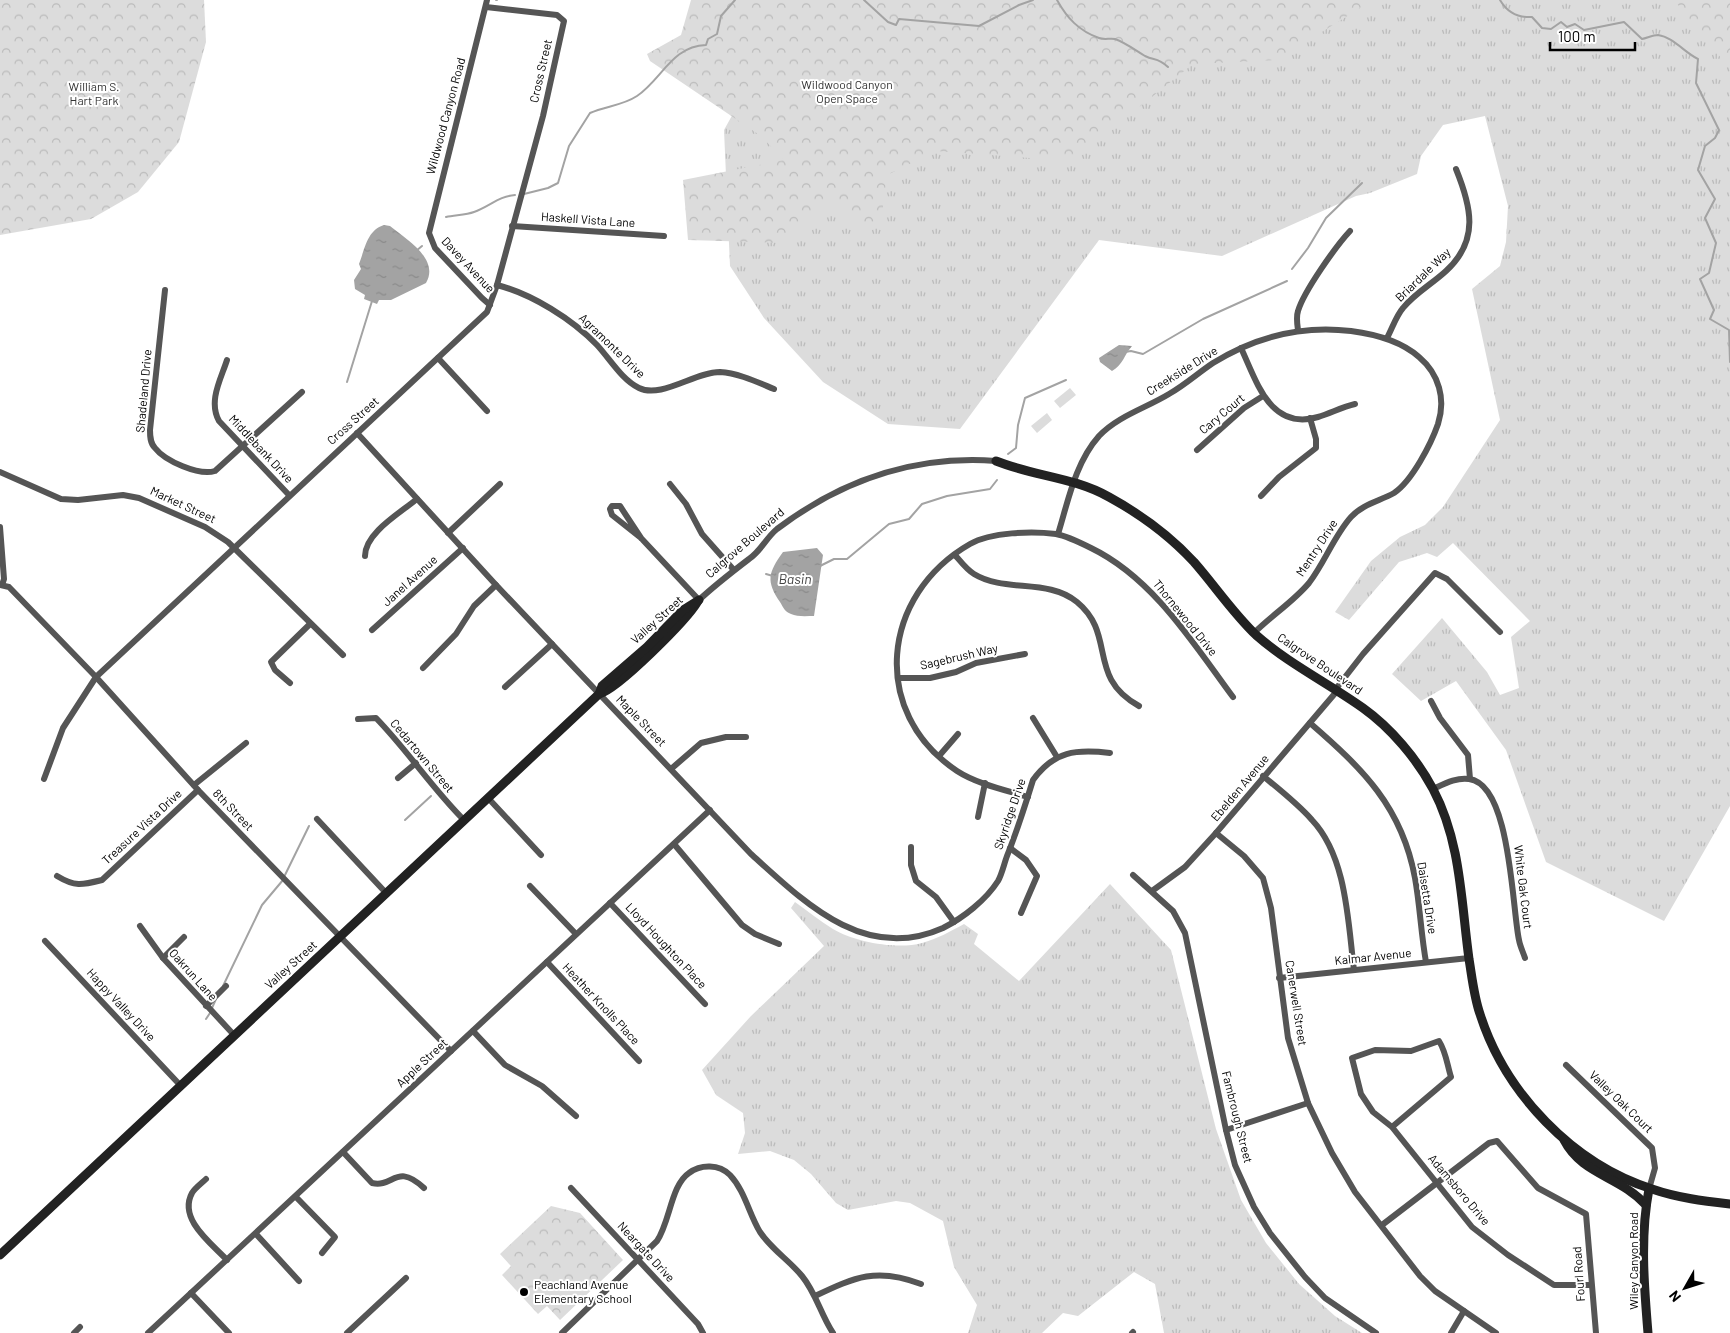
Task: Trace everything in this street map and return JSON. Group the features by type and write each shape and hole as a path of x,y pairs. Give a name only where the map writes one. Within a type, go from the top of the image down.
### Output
{"street":[{"name":"Cross Street","path":"44,779 63,728 96,677 288,495 483,317 490,305 543,116 564,21 562,17 487,4"},
{"name":"Wildwood Canyon Road","path":"430,239 430,226 438,188 487,4"},
{"name":"Briardale Way","path":"1387,338 1402,309 1416,294 1447,270 1462,252 1471,214 1468,199 1456,169"},
{"name":"Haskell Vista Lane","path":"512,226 664,236"},
{"path":"1298,330 1296,319 1301,303 1338,243 1350,231"},
{"name":"Davey Avenue","path":"430,239 435,248 490,305"},
{"name":"Agramonte Drive","path":"497,285 537,302 576,325 626,378 640,388 651,391 706,374 721,372 742,377 774,389"},
{"name":"Shadeland Drive","path":"165,290 150,430 154,447 164,455 188,468 208,473 220,468 302,392"},
{"name":"Creekside Drive","path":"1058,534 1074,482 1089,449 1111,426 1173,392 1214,363 1266,337 1298,330 1339,330 1367,333 1387,338"},
{"name":"Mentry Drive","path":"1254,633 1298,596 1309,583 1352,516 1366,506 1396,492 1403,485 1429,444 1442,406 1436,378 1432,370 1416,354 1387,338"},
{"path":"1241,348 1263,396 1269,404 1290,418 1310,418 1355,404"},
{"path":"438,358 487,411"},
{"name":"Middlebank Drive","path":"227,360 215,396 215,413 288,495"},
{"name":"Cary Court","path":"1197,450 1244,408 1263,396"},
{"path":"1261,496 1279,477 1316,448 1316,439 1310,418"},
{"name":"Maple Street","path":"357,433 496,585 751,854 795,892 824,914 856,932 880,939 902,939 928,933 954,922"},
{"name":"Calgrove Boulevard","path":"699,600 733,569 761,549 768,537 802,511 851,484 918,463 958,459 996,461 1074,482 1108,496 1162,531 1194,562 1254,633 1278,652 1366,710 1395,737 1433,789 1452,834 1469,958 1480,1016 1503,1065 1538,1113 1563,1137 1605,1167 1649,1189 1681,1197 1730,1204"},
{"name":"Market Street","path":"0,472 61,499 78,500 122,495 139,498 205,527 218,534 234,548 343,655"},
{"path":"448,533 500,484"},
{"path":"670,484 686,504 702,534 733,569"},
{"path":"365,556 365,547 374,535 417,499"},
{"path":"641,538 620,506 612,506 610,509 612,515 641,538 699,600"},
{"path":"0,527 1,585"},
{"path":"1028,797 985,784 958,772 923,742 903,705 896,662 897,641 907,614 922,586 940,566 970,544 984,538 1025,533 1058,534"},
{"name":"Thornewood Drive","path":"1058,534 1092,548 1144,585 1192,642 1232,697"},
{"name":"Janel Avenue","path":"372,630 463,548"},
{"path":"956,555 971,572 979,577 1051,589 1074,600 1086,611 1095,626 1105,667 1114,687 1122,696 1139,706"},
{"name":"Ebelden Avenue","path":"1152,891 1185,867 1216,833 1310,723 1357,661 1436,573 1447,578 1500,632"},
{"name":"8th Street","path":"1,585 9,588 96,677 196,787 451,1051"},
{"path":"423,668 456,634 474,606 496,585"},
{"name":"Valley Street","path":"0,1255 599,694 608,692 642,662 689,616 699,600"},
{"path":"290,683 275,670 271,662 310,624"},
{"path":"505,687 552,644"},
{"name":"Sagebrush Way","path":"898,678 930,678 956,672 976,663 1025,654"},
{"path":"1431,701 1448,729 1468,755 1470,779 1446,783 1433,789"},
{"name":"Cedartown Street","path":"358,719 376,718 416,763 431,785 464,820"},
{"path":"1033,718 1057,757"},
{"name":"Daisetta Drive","path":"1310,723 1350,757 1389,806 1400,828 1415,879 1426,962"},
{"path":"939,756 958,734"},
{"path":"670,769 701,742 746,736"},
{"name":"Treasure Vista Drive","path":"57,876 70,884 84,885 102,880 196,787 246,743"},
{"name":"Skyridge Drive","path":"954,922 979,902 998,881 1033,780 1042,768 1057,757 1083,750 1110,753"},
{"path":"398,778 416,763"},
{"path":"1263,776 1314,821 1329,847 1341,876 1354,970"},
{"name":"White Oak Court","path":"1470,779 1480,785 1493,800 1505,836 1511,862 1519,940 1525,958"},
{"path":"978,817 985,784"},
{"path":"489,799 541,855"},
{"name":"Apple Street","path":"148,1333 710,810"},
{"path":"317,819 387,894"},
{"name":"Canerwell Street","path":"1216,833 1244,856 1263,878 1271,908 1288,1038 1308,1102 1332,1154 1355,1192 1420,1276 1435,1291 1496,1333"},
{"path":"674,844 742,925 755,934 779,944"},
{"path":"911,847 911,865 916,881 936,897 954,922"},
{"path":"1010,848 1026,860 1037,876 1021,913"},
{"name":"Fambrough Street","path":"1133,875 1173,911 1185,933 1226,1130 1236,1165 1254,1207 1270,1233 1305,1277 1326,1298 1376,1333"},
{"path":"530,886 576,934"},
{"name":"Lloyd Houghton Place","path":"610,903 705,1004"},
{"name":"Oakrun Lane","path":"140,926 162,958 234,1035"},
{"path":"162,958 184,937"},
{"name":"Happy Valley Drive","path":"45,941 180,1085"},
{"name":"Kalmar Avenue","path":"1279,978 1469,958"},
{"name":"Heather Knolls Place","path":"547,962 639,1061"},
{"path":"206,1006 226,986"},
{"path":"473,1031 506,1065 542,1086 576,1116"},
{"name":"Adamsboro Drive","path":"1392,1127 1451,1077 1445,1061 1445,1051 1439,1041 1411,1051 1375,1050 1352,1058 1361,1094 1373,1112 1392,1127 1472,1227 1508,1255 1554,1285 1591,1285"},
{"name":"Valley Oak Court","path":"1566,1065 1652,1148 1655,1168 1649,1189"},
{"path":"1226,1130 1308,1102"},
{"path":"1563,1137 1571,1154 1591,1168 1630,1189 1646,1205"},
{"name":"Fourl Road","path":"1438,1184 1489,1143 1497,1142 1538,1188 1586,1214 1596,1333"},
{"path":"343,1152 372,1182 378,1184 394,1178 407,1177 412,1178 424,1188"},
{"path":"562,1333 657,1241 665,1230 680,1182 688,1173 697,1169 716,1166 730,1174 742,1193 764,1238 802,1276 815,1296 833,1333"},
{"path":"206,1179 193,1192 188,1204 190,1216 195,1226 227,1260"},
{"path":"1382,1225 1438,1184"},
{"name":"Neargate Drive","path":"570,1188 703,1333"},
{"name":"Wiley Canyon Road","path":"1648,1333 1644,1273 1646,1205 1649,1189"},
{"path":"296,1197 335,1237 322,1253"},
{"path":"256,1234 299,1281"},
{"path":"815,1296 847,1281 874,1275 899,1275 921,1284"},
{"path":"347,1333 406,1278"},
{"path":"191,1293 229,1333"},
{"path":"1451,1333 1464,1311"},
{"path":"74,1333 80,1328"}],"green space":[{"name":"William S. Hart Park","path":"0,0 204,0 206,42 179,142 138,192 91,219 0,235"},
{"name":"Wildwood Canyon Open Space","path":"691,0 1373,0 1277,60 1193,64 1072,161 936,151 887,175 882,214 863,232 831,200 787,243 688,240 683,180 784,160 761,136 650,61 647,54 681,35"},
{"path":"796,0 1730,0 1730,806 1664,921 1546,862 1506,750 1456,681 1421,701 1392,674 1442,618 1487,672 1500,695 1519,688 1511,637 1530,621 1453,543 1437,557 1427,553 1399,562 1349,620 1335,612 1371,561 1400,537 1425,525 1443,507 1500,420 1472,289 1500,266 1506,242 1508,206 1485,116 1443,125 1421,156 1417,174 1370,193 1356,196 1222,256 1099,240 960,429 888,424 823,382 764,318 730,266 724,130"},
{"path":"1674,0 1730,0 1730,69"},
{"path":"1070,388 1076,395 1060,408 1054,401"},
{"path":"1047,413 1052,420 1037,433 1031,426"},
{"path":"1110,884 1171,950 1216,1129 1241,1200 1266,1243 1299,1284 1335,1316 1362,1333 1164,1333 1155,1284 1134,1272 1078,1316 1063,1313 1042,1333 968,1333 977,1305 954,1267 943,1221 910,1203 896,1201 848,1210 836,1203 811,1174 794,1160 770,1151 738,1154 745,1133 743,1113 716,1095 702,1070 751,1016 824,946 791,908 795,902 823,923 842,934 876,944 901,946 922,943 964,924 978,934 974,944 1019,981"},
{"path":"551,1206 580,1213 623,1260 560,1320 547,1306 538,1314 502,1275 511,1266 500,1254"}],"water":[{"path":"390,226 419,250 429,266 429,274 426,283 391,300 379,300 377,304 364,299 365,295 355,289 354,280 361,269 359,264 367,241 378,227"},
{"path":"1119,345 1132,346 1121,363 1112,371 1100,362 1099,358"},
{"name":"Basin","path":"817,548 823,555 814,616 793,615 786,611 772,588 771,577 774,566 783,552"}],"waterway":[{"path":"524,194 548,188 558,183 569,146 590,113 625,102 637,96 654,81 668,64 684,51 706,45 708,39 717,34 721,16 735,0"},
{"path":"864,0 888,22 896,25 899,19 979,26 1019,5 1033,0"},
{"path":"1057,0 1069,18 1085,32 1101,39 1119,41 1168,67"},
{"path":"1500,0 1509,11 1517,15 1532,17 1542,28 1551,29 1561,22 1567,27 1575,24 1584,30 1624,22 1642,39 1656,35 1663,36 1698,59 1696,83 1719,130 1715,138 1705,146 1698,170 1715,199 1705,218 1716,243 1709,273 1700,279 1714,310 1710,319 1729,330 1730,362"},
{"path":"1292,269 1308,248 1326,218 1362,183"},
{"path":"446,217 468,214 504,197 515,195"},
{"path":"416,251 422,246"},
{"path":"1125,352 1131,351 1143,354 1203,319 1287,281"},
{"path":"347,382 372,301"},
{"path":"1008,454 1016,448 1018,425 1025,398 1066,380"},
{"path":"820,566 834,559 847,559 889,524 909,519 922,504 947,496 990,489 997,480"},
{"path":"766,574 773,576"},
{"path":"405,820 431,796"},
{"path":"285,875 309,826"},
{"path":"223,986 262,905 283,880"},
{"path":"212,1008 216,999"},
{"path":"206,1019 210,1013"}],"place":[{"name":"Peachland Avenue Elementary School","path":"524,1292"}]}
